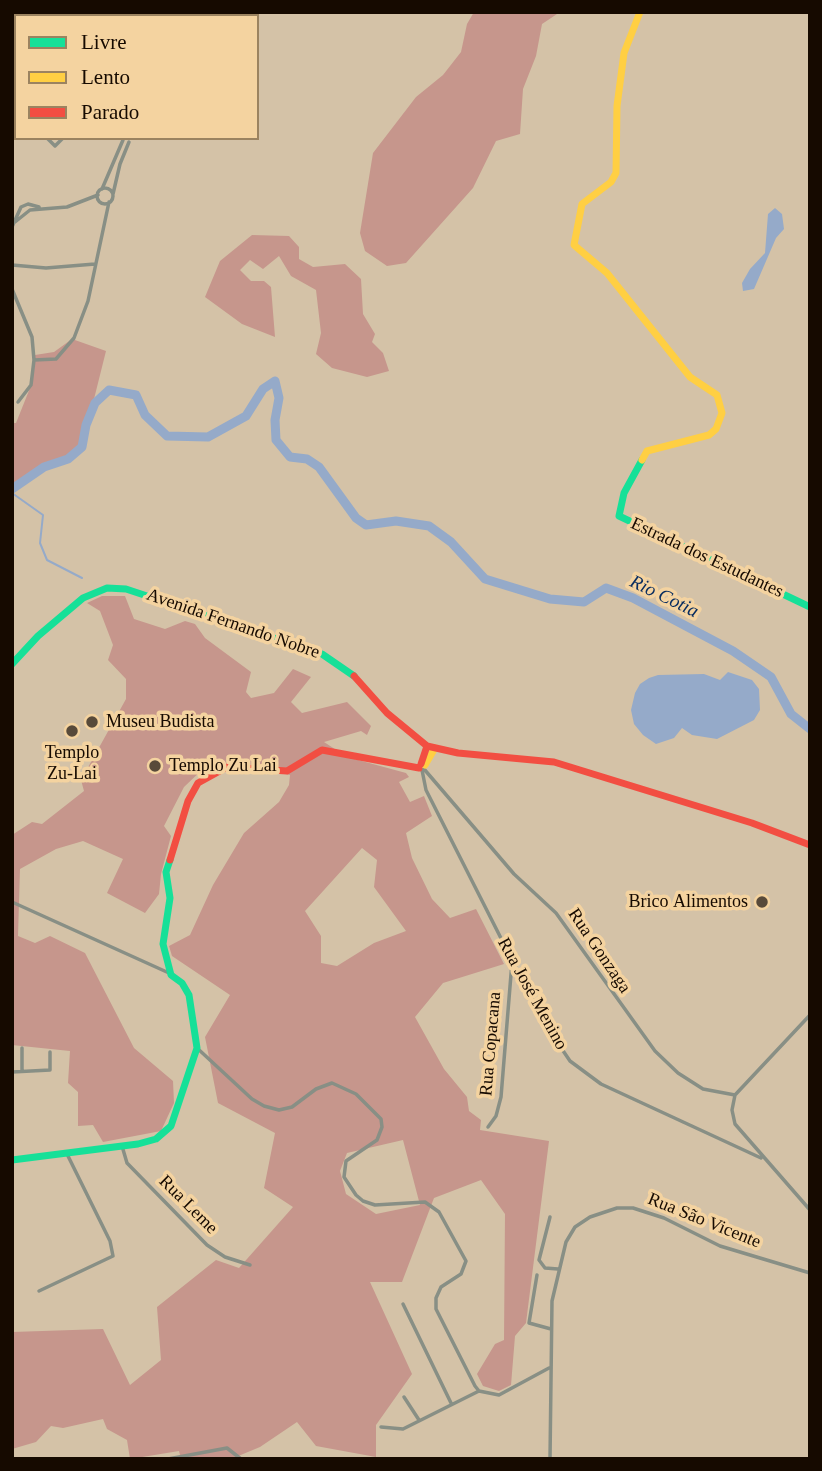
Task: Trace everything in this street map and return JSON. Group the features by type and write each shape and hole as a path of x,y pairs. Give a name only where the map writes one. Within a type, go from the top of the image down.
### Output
{"street":[{"name":"Estrada dos Estudantes","path":"640,12 624,53 617,106 616,173 611,182 582,204 574,245 607,273 690,377 717,395 722,413 716,429 709,435 647,451 624,493 619,516 810,607"},
{"path":"49,140 55,146 62,140"},
{"path":"12,227 19,211 25,205 41,208 67,207 97,195 102,189 122,140"},
{"path":"125,140 130,142"},
{"path":"34,360 56,359 74,338 88,300 120,163 133,140"},
{"path":"102,189 107,188 113,194"},
{"path":"97,195 102,203 109,202"},
{"path":"12,265 46,268 95,264"},
{"path":"12,289 32,337 34,360 31,385 18,402"},
{"name":"Avenida Fernando Nobre","path":"12,664 38,636 83,598 107,588 126,589 183,605 329,657 349,670 387,713 431,747"},
{"path":"171,975 163,944 170,898 166,872 188,801 198,783 227,767 287,771 322,750 422,767 431,747 554,762 752,822 810,845"},
{"name":"Rua José Menino","path":"422,767 426,790 560,1049 583,1072 625,1096 761,1158"},
{"name":"Rua Gonzaga","path":"422,767 514,874 556,913 655,1052 678,1073 703,1089 736,1095"},
{"path":"12,902 171,975 182,983 194,1011 197,1048 171,1126 156,1139 12,1160"},
{"name":"Rua Copacana","path":"488,1128 499,1107 505,1069 512,960"},
{"path":"590,975 596,971"},
{"path":"611,1005 617,1001"},
{"path":"810,1015 736,1095 732,1110 735,1125 761,1158 810,1210"},
{"path":"22,1048 22,1071"},
{"path":"197,1048 264,1106 279,1110 292,1107 316,1089 332,1083 356,1094 381,1119 381,1134 372,1144 346,1161 344,1177 363,1201 388,1205 425,1202 439,1212 466,1261 461,1274 438,1291 436,1309 479,1391"},
{"path":"12,1072 50,1070 50,1052"},
{"name":"Rua Leme","path":"122,1146 127,1163 216,1253 250,1265"},
{"path":"39,1291 110,1259 114,1253 66,1152"},
{"name":"Rua São Vicente","path":"550,1459 551,1329 558,1269 566,1241 575,1227 600,1211 634,1208 720,1246 809,1275"},
{"path":"550,1217 539,1260 542,1266 558,1269"},
{"path":"537,1275 530,1323 551,1329"},
{"path":"403,1304 451,1403"},
{"path":"381,1427 398,1430 479,1391 499,1395 509,1392 549,1368"},
{"path":"404,1396 419,1420"},
{"path":"168,1459 221,1448 231,1449 241,1459"}],"shaded area":[{"path":"474,12 560,12 542,24 536,56 523,89 520,134 496,141 473,188 406,263 387,266 365,251 360,233 373,153 416,97 443,75 461,52 467,24"},
{"path":"252,235 289,236 299,247 299,259 313,267 345,264 361,279 363,314 375,334 372,342 383,353 389,371 367,377 332,368 316,354 321,333 316,290 291,276 279,256 263,269 250,260 240,270 251,281 264,281 271,287 275,337 242,324 205,297 220,261"},
{"path":"72,339 106,351 82,447 68,459 44,467 12,489 12,423 16,423 30,388 35,355 54,352"},
{"path":"102,596 125,596 134,619 165,629 185,621 195,624 205,638 251,672 246,692 251,698 274,693 293,669 311,677 291,702 302,713 347,702 371,726 367,735 361,731 324,742 347,757 406,773 409,777 399,782 410,802 424,796 432,816 406,833 412,858 432,899 450,918 476,909 504,964 443,983 415,1017 444,1069 467,1097 469,1111 481,1120 480,1130 549,1141 526,1323 515,1336 511,1385 499,1391 483,1386 477,1374 495,1344 504,1340 505,1214 481,1180 434,1198 402,1282 370,1282 412,1374 376,1425 376,1457 316,1446 297,1422 260,1447 231,1459 181,1459 179,1451 130,1459 127,1440 107,1429 103,1419 63,1428 51,1426 36,1442 12,1449 12,1332 103,1329 130,1385 161,1360 157,1307 216,1260 239,1268 293,1207 264,1188 275,1133 218,1103 205,1037 230,995 172,956 169,946 190,935 213,885 244,833 279,802 289,785 290,775 234,762 204,768 184,787 164,826 171,836 159,894 145,913 107,893 123,859 83,841 56,849 20,869 18,936 35,943 50,936 85,953 134,1048 173,1081 174,1103 161,1131 103,1142 93,1125 78,1126 78,1092 68,1083 70,1051 12,1045 12,835 32,822 42,824 84,791 81,780 126,699 126,679 108,660 113,645 100,611 87,603","holes":["362,848 377,860 374,887 406,931 374,943 337,966 321,963 321,936 305,911","403,1140 420,1205 376,1214 346,1194 340,1171 347,1153"]}],"water":[{"path":"775,208 782,214 784,229 776,238 754,289 743,291 742,283 750,269 765,253 768,214"},
{"path":"728,672 752,680 759,689 760,710 754,720 717,739 692,735 682,728 674,738 656,744 634,724 631,710 635,693 640,684 649,678 658,675 704,674 720,680"}],"waterway":[{"name":"Rio Cotia","path":"12,489 44,467 68,459 82,447 86,425 95,403 109,390 136,395 145,415 167,436 208,437 246,416 263,389 275,381 279,398 275,420 276,440 290,457 307,459 319,467 356,518 366,525 396,521 429,526 451,542 485,579 550,599 584,602 606,588 633,598 733,651 771,677 791,714 810,729"},
{"path":"12,493 43,515 40,543 47,560 82,578"}],"traffic: fast":[{"path":"642,460 624,493 619,516 810,607"},
{"path":"12,664 38,636 83,598 107,588 126,589 322,654 354,676"},
{"path":"12,1160 138,1144 156,1139 171,1126 197,1048 189,995 182,983 171,975 163,944 170,898 166,872 170,860"}],"traffic: slow":[{"path":"640,12 624,53 617,106 616,173 611,182 582,204 574,245 607,273 690,377 717,395 722,413 716,429 709,435 647,451 642,460"},
{"path":"425,765 435,748"}],"traffic: jam":[{"path":"354,676 387,713 427,746 458,753 554,762 752,823 810,845"},
{"path":"421,764 427,746"},
{"path":"170,860 188,801 198,783 227,767 287,771 322,750 419,768"}],"place":[{"name":"Museu Budista","path":"92,722"},
{"name":"Templo Zu-Lai","path":"72,731"},
{"name":"Templo Zu Lai","path":"155,766"},
{"name":"Brico Alimentos","path":"762,902"}]}
